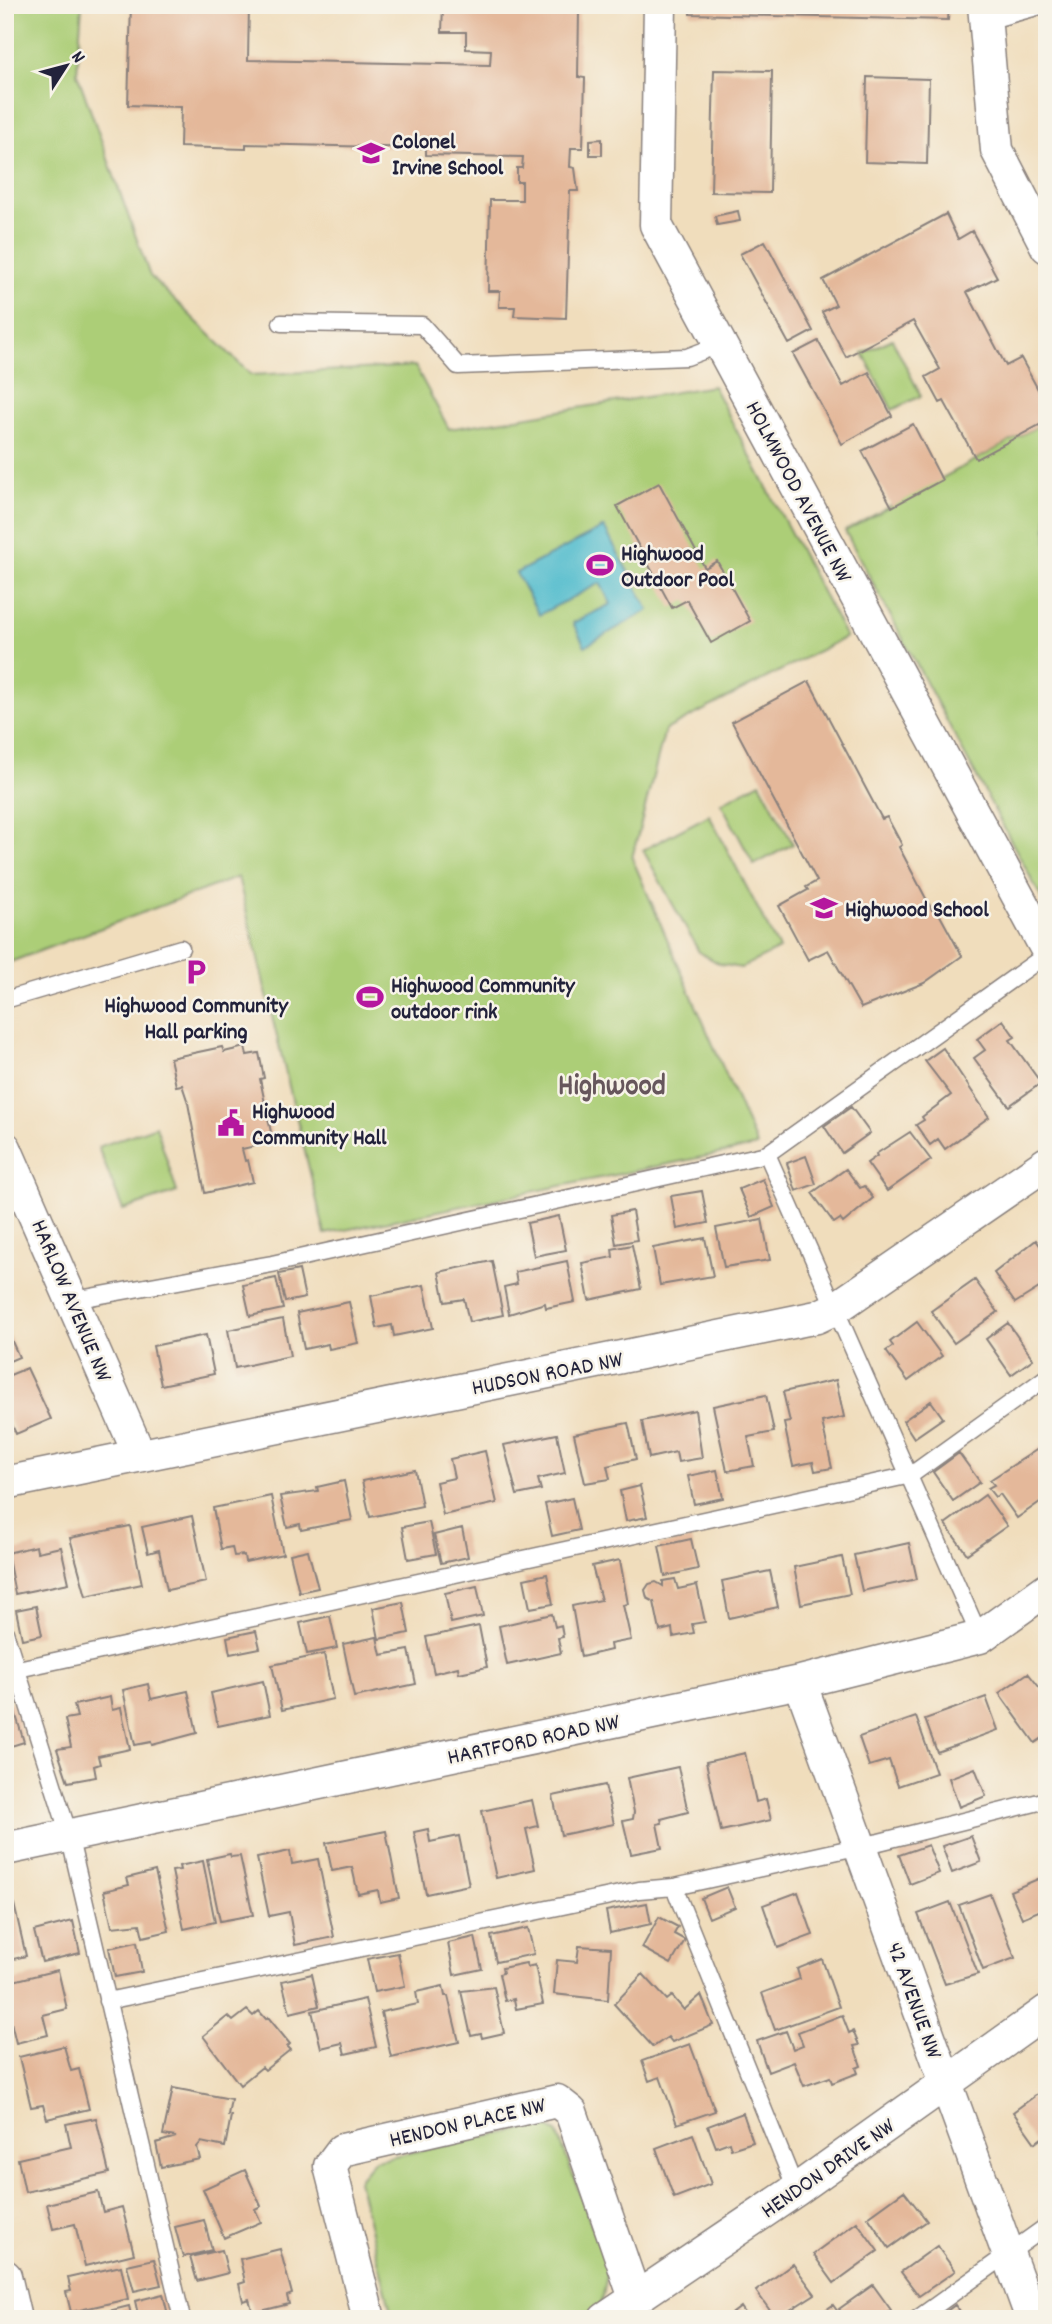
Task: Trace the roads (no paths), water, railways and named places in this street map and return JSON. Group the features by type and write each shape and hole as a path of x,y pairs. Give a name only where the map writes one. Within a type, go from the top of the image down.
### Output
{"street":[{"name":"HOLMWOOD AVENUE NW","path":"660,5 656,225 1047,952"},
{"path":"984,13 997,150 1036,203 1047,247"},
{"name":"HARLOW AVENUE NW","path":"5,1148 74,1300 139,1454"},
{"name":"HUDSON ROAD NW","path":"5,1483 817,1317 836,1308 1047,1163"},
{"name":"HARTFORD ROAD NW","path":"5,1849 800,1682 980,1637 1047,1589"},
{"name":"42 AVENUE NW","path":"800,1682 1032,2319"},
{"name":"HENDON DRIVE NW","path":"605,2319 796,2190 1047,2011"},
{"name":"HENDON PLACE NW","path":"369,2319 330,2166 342,2150 557,2101 571,2112 635,2298"},
{"path":"5,2276 15,2319"}],"lane":[{"path":"984,13 1044,5"},
{"path":"281,323 422,325 458,366 687,357 721,344"},
{"path":"5,1000 181,948"},
{"path":"74,1300 272,1264 766,1154 1047,952"},
{"path":"766,1154 911,1475 980,1637"},
{"path":"18,1670 911,1475 1047,1377"},
{"path":"5,1632 69,1835 182,2319"},
{"path":"107,2001 639,1891 674,1887 1047,1800"},
{"path":"674,1887 796,2190"},
{"path":"917,2319 1047,2226"}],"water":[{"path":"604,527 649,610 585,646 573,623 611,604 600,583 539,615 516,573"}],"place":[{"name":"Colonel Irvine School","path":"371,153"},
{"name":"Highwood Outdoor Pool","path":"600,565"},
{"name":"Highwood School","path":"824,908"},
{"name":"Highwood Community Hall parking","path":"196,972"},
{"name":"Highwood Community outdoor rink","path":"370,997"},
{"name":"Highwood Community Hall","path":"231,1123"}],"district":[{"name":"Highwood","path":"612,1084"}]}
